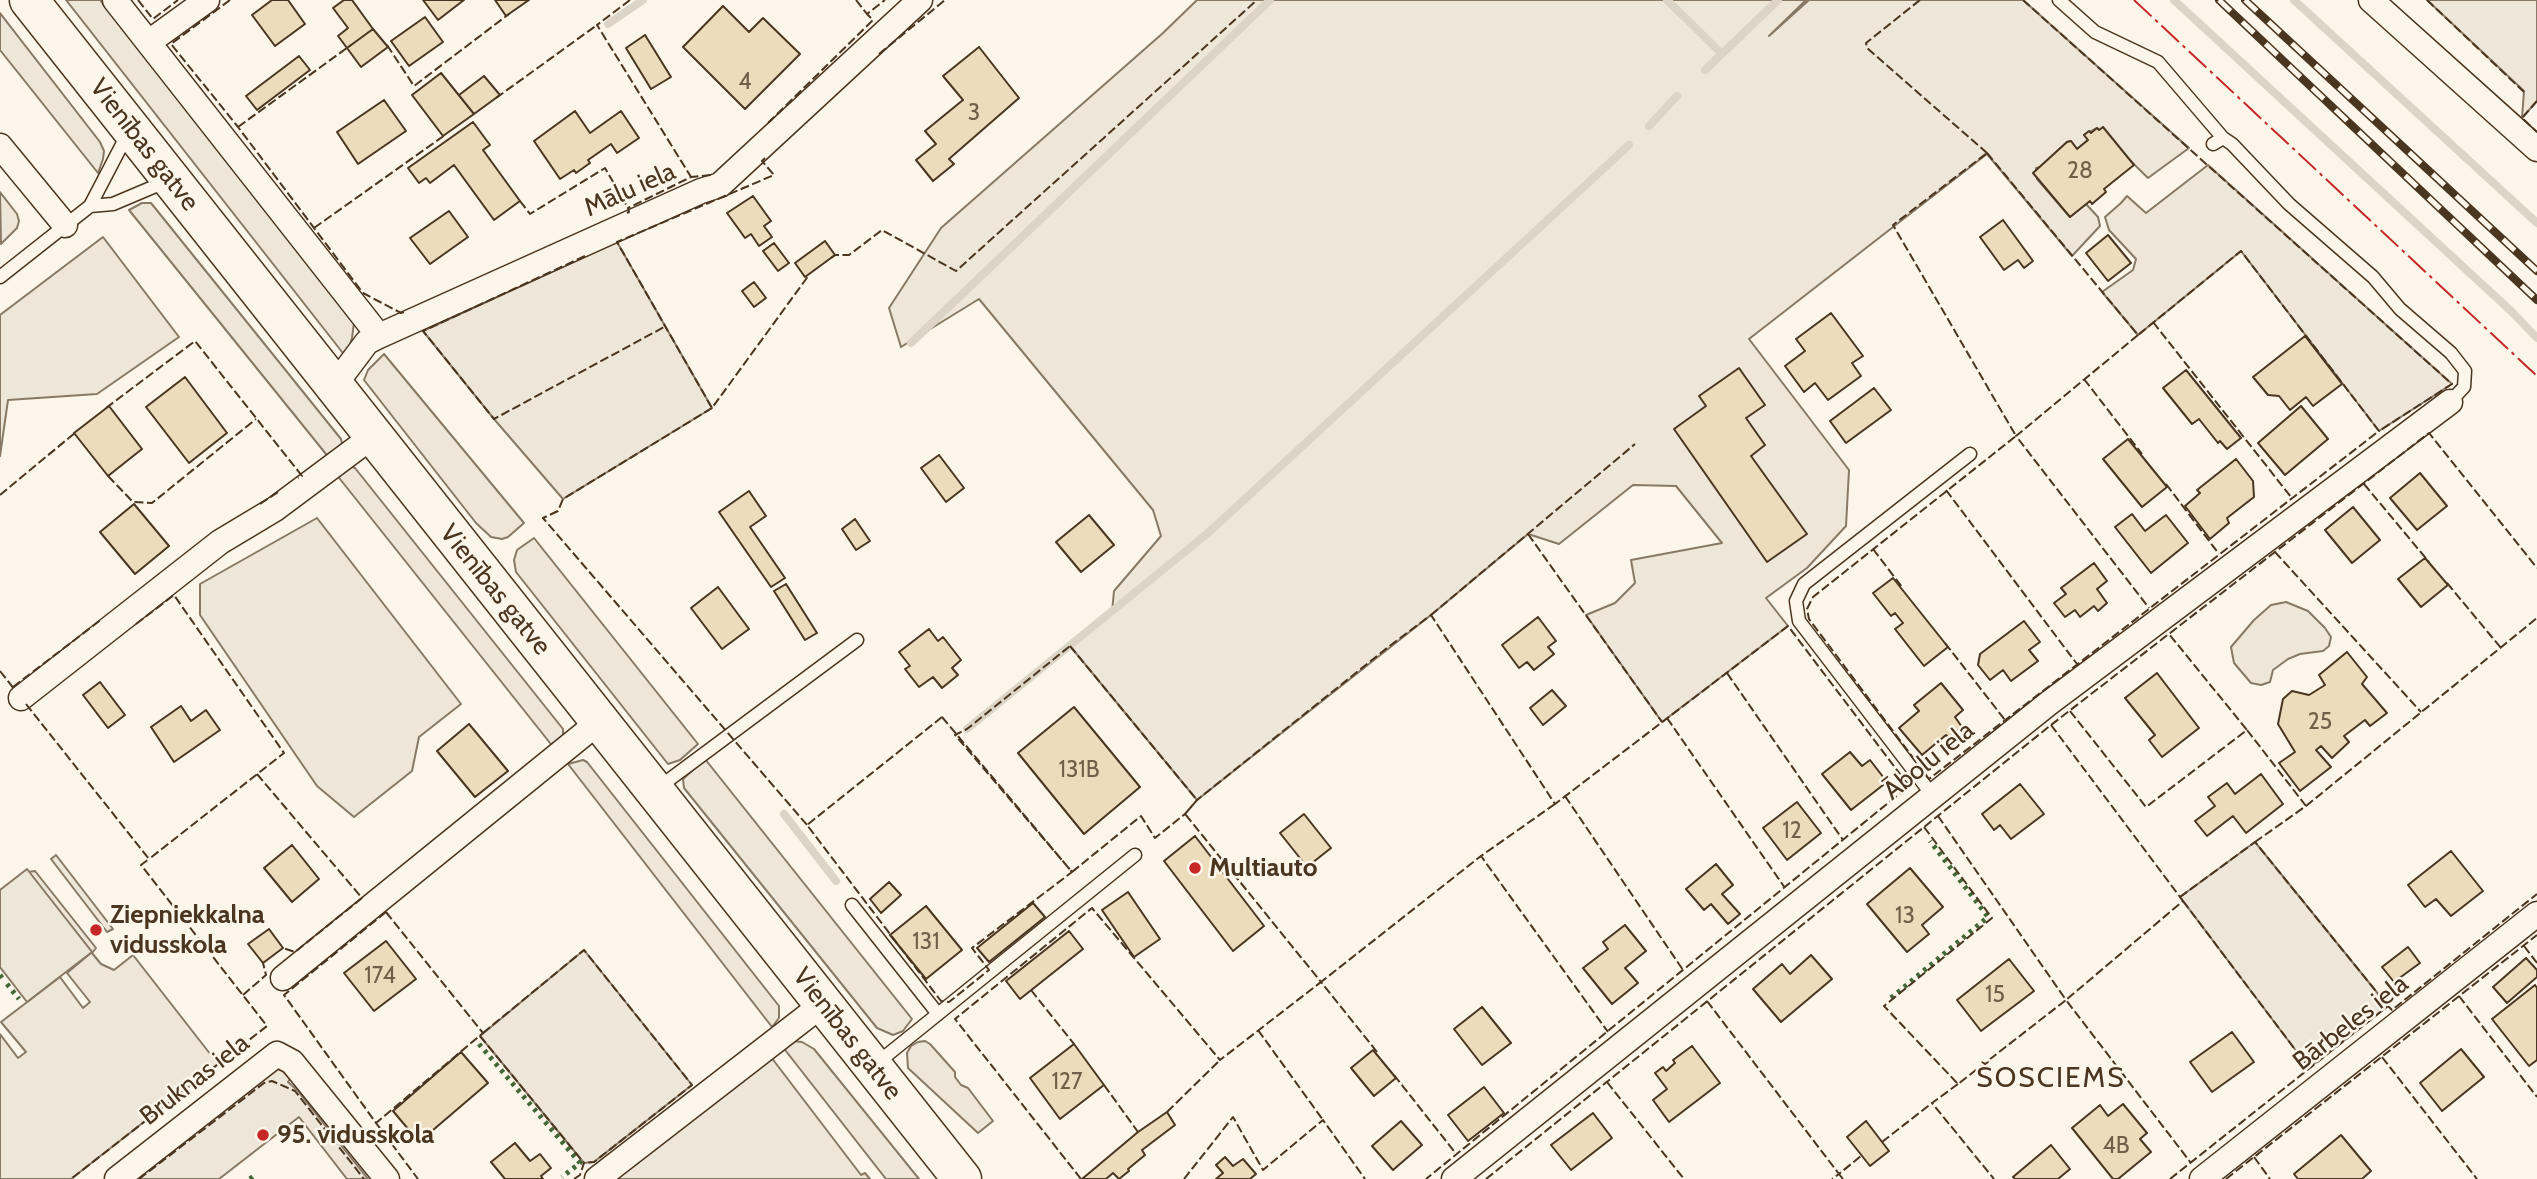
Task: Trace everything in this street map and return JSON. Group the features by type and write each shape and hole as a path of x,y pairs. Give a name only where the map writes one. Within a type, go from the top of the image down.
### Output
{"highway":[{"name":"Vienības gatve","path":"29,0 962,1179"}],"street":[{"path":"116,0 379,336"},
{"path":"149,43 207,0"},
{"name":"Mālu iela","path":"334,386 368,342 379,336 690,195 720,184 920,0"},
{"path":"2371,0 2537,149"},
{"path":"0,146 65,225"},
{"name":"Ābolu iela","path":"1454,1179 2049,702 2450,402"},
{"path":"21,698 220,542 275,509 373,436"},
{"path":"283,978 600,721"},
{"name":"Bārbeles iela","path":"2202,1179 2537,914"},
{"path":"597,1179 823,1004"},
{"name":"Bruknas iela","path":"117,1179 277,1054 292,1062 387,1179"}],"lane":[{"path":"2059,0 2095,32 2158,62 2218,141 2232,144 2288,204 2373,277 2400,309 2451,353 2465,371 2464,387 2450,402"},
{"path":"0,277 90,206 131,128"},
{"path":"90,206 113,204 171,179"},
{"path":"1933,796 1799,621 1796,601 1804,584 1970,454"},
{"path":"654,791 857,640"},
{"path":"873,1066 1135,855"},
{"path":"852,905 938,1014"}],"shaded area":[{"path":"66,0 100,0 354,323 346,357"},
{"path":"1197,0 1806,0 1769,36 1809,0 2023,0 2189,148 2148,178 2097,128 2084,135 2088,140 2077,149 2071,141 2067,142 2036,168 2037,179 2070,217 2086,204 2098,217 2100,226 2072,256 1987,154 1749,339 1849,470 1846,526 1807,568 1766,598 1788,626 1662,722 1586,615 1615,603 1635,583 1631,560 1722,543 1676,486 1633,485 1559,544 1528,534 1431,615 1197,800 1070,646 1112,612 1114,591 1161,536 1153,510 979,299 901,347 889,308 941,228"},
{"path":"2427,0 2537,0 2537,101 2522,118 2524,91"},
{"path":"0,13 100,142 104,151 98,173 0,50"},
{"path":"2208,165 2452,384 2379,431 2241,251 2138,335 2102,292 2133,270 2136,259 2109,230 2105,217 2127,196 2146,213"},
{"path":"0,192 17,214 19,221 17,228 1,244"},
{"path":"142,203 151,203 341,439 343,448 330,459 129,210"},
{"path":"103,237 179,337 97,394 8,400 0,456 0,315"},
{"path":"617,242 712,408 563,499 423,331"},
{"path":"384,354 524,523 508,537 491,537 476,523 364,380 368,370"},
{"path":"350,466 355,468 563,729 563,738 554,748 336,474"},
{"path":"317,518 461,704 419,737 412,771 354,817 317,786 200,615 200,584"},
{"path":"534,538 698,744 680,760 668,764 516,572 514,560 517,550"},
{"path":"2286,602 2308,611 2325,628 2331,637 2329,646 2323,651 2300,654 2288,659 2273,670 2270,682 2261,685 2251,683 2234,663 2231,647 2271,605"},
{"path":"705,759 912,1019 903,1031 893,1035 877,1028 684,788 683,779"},
{"path":"583,760 779,1006 779,1018 772,1027 568,764"},
{"path":"2255,842 2388,1006 2309,1068 2180,897"},
{"path":"56,855 113,929 107,932 51,859"},
{"path":"27,869 92,952 27,1002 0,967 0,890"},
{"path":"35,871 96,948 92,953 101,964 114,970 133,955 218,1064 71,1179 0,1179 0,1034 18,1058 26,1052 1,1022 60,977 83,1008 90,1002 67,973 92,952 28,872"},
{"path":"584,950 692,1085 594,1162 584,1163 480,1036"},
{"path":"793,1041 802,1042 814,1049 919,1179 886,1179 782,1046"},
{"path":"925,1041 955,1072 961,1085 968,1088 993,1121 978,1133 908,1068 907,1053 911,1046"},
{"path":"771,1057 861,1175 865,1173 870,1179 614,1179"},
{"name":"95. vidusskola","path":"277,1069 282,1070 290,1079 288,1082 368,1179 347,1179 299,1117 219,1179 133,1179"}],"building":[{"path":"272,0 288,0 305,24 275,46 252,15"},
{"path":"344,0 352,0 373,29 347,48 338,36 348,28 333,8"},
{"path":"423,0 464,0 438,20"},
{"path":"495,0 529,0 506,16"},
{"path":"723,6 749,32 763,18 800,54 745,109 683,47"},
{"path":"425,17 443,42 409,66 391,41"},
{"path":"373,29 388,47 361,67 347,48"},
{"path":"645,35 671,77 651,89 626,48"},
{"path":"979,47 1019,98 949,159 954,164 933,181 916,160 936,144 925,131 963,100 943,76"},
{"path":"299,56 310,70 257,110 246,96"},
{"path":"441,73 474,114 443,136 412,95"},
{"path":"484,76 500,95 474,114 459,95"},
{"path":"384,100 406,131 358,164 337,132"},
{"path":"575,111 590,133 621,111 639,138 617,153 611,144 588,160 590,163 576,173 574,170 560,179 534,141"},
{"path":"473,122 490,145 483,150 520,201 494,220 454,165 430,183 426,178 419,183 408,168"},
{"path":"2103,127 2134,165 2104,189 2106,192 2092,204 2090,201 2070,217 2033,173 2067,142 2071,141 2077,149 2088,140 2084,135"},
{"path":"753,196 771,221 764,226 772,237 759,246 751,234 745,238 727,213"},
{"path":"449,211 468,237 430,264 410,238"},
{"path":"2003,220 2033,261 2024,268 2018,260 2004,270 1980,237"},
{"path":"2108,235 2131,263 2108,281 2086,253"},
{"path":"825,241 835,255 805,277 795,263"},
{"path":"774,243 789,263 778,271 763,251"},
{"path":"754,282 766,298 754,307 742,291"},
{"path":"1831,313 1863,356 1852,363 1861,376 1828,400 1815,383 1804,392 1785,366 1805,351 1796,339"},
{"path":"2305,336 2342,384 2313,406 2306,397 2290,410 2279,396 2268,395 2253,377"},
{"path":"1739,368 1765,405 1746,418 1765,445 1751,456 1807,534 1767,562 1674,429 1706,406 1699,396"},
{"path":"2186,370 2241,438 2227,449 2220,441 2218,443 2199,419 2192,424 2163,388"},
{"path":"185,377 227,433 189,463 146,407"},
{"path":"1874,388 1891,410 1846,443 1830,421"},
{"path":"109,406 142,449 108,476 74,433"},
{"path":"2301,406 2328,439 2285,475 2258,443"},
{"path":"2128,439 2167,487 2142,507 2103,459"},
{"path":"939,455 964,488 946,502 921,468"},
{"path":"2236,459 2253,481 2254,497 2227,518 2229,523 2210,539 2185,506 2200,493 2197,490"},
{"path":"2420,473 2447,506 2417,530 2390,498"},
{"path":"749,491 766,516 750,527 785,578 771,587 719,512"},
{"path":"134,504 169,546 135,574 100,532"},
{"path":"2353,507 2380,540 2352,563 2325,530"},
{"path":"2132,514 2145,531 2166,515 2188,543 2151,573 2115,527"},
{"path":"1089,515 1114,545 1081,572 1056,542"},
{"path":"855,519 870,541 856,550 842,529"},
{"path":"2425,558 2448,585 2421,607 2398,579"},
{"path":"2094,563 2107,581 2097,589 2107,603 2098,611 2094,606 2080,617 2075,610 2065,617 2054,603 2066,594 2061,588"},
{"path":"1893,578 1948,647 1924,666 1895,629 1903,623 1895,613 1891,616 1873,593"},
{"path":"786,584 817,633 805,640 774,591"},
{"path":"718,587 749,629 722,649 691,608"},
{"path":"1538,617 1556,641 1548,647 1554,654 1534,670 1527,662 1519,668 1502,645"},
{"path":"2024,621 2040,642 2029,650 2038,661 2011,681 2003,670 1990,680 1978,665 1980,654"},
{"path":"929,629 938,641 943,637 961,660 952,668 958,675 942,688 933,677 919,687 905,669 910,666 899,652"},
{"path":"2347,652 2367,677 2362,684 2387,713 2370,726 2365,720 2344,736 2349,742 2332,758 2321,746 2316,750 2331,767 2300,791 2279,763 2295,752 2278,724 2283,699 2292,691 2309,695 2325,685 2319,675"},
{"path":"2157,673 2199,728 2162,757 2149,740 2155,735 2125,698"},
{"path":"100,682 125,715 108,728 83,695"},
{"path":"1941,683 1963,710 1955,717 1962,727 1949,738 1946,735 1922,755 1899,728 1919,711 1914,705"},
{"path":"1552,690 1566,706 1543,725 1530,708"},
{"path":"181,706 191,721 206,710 220,730 174,762 151,727"},
{"path":"1074,707 1140,787 1084,834 1018,753"},
{"path":"469,724 508,771 475,797 437,751"},
{"path":"1850,752 1862,766 1870,760 1887,782 1851,810 1822,774"},
{"path":"2261,774 2283,804 2246,833 2233,816 2207,836 2195,821 2215,806 2208,797 2227,783 2235,794"},
{"path":"2020,784 2044,814 2011,839 2000,825 1994,830 1982,814"},
{"path":"1797,802 1821,833 1787,860 1763,828"},
{"path":"1304,814 1331,848 1307,867 1280,833"},
{"path":"1195,836 1264,926 1233,951 1164,861"},
{"path":"292,845 319,879 292,902 264,868"},
{"path":"2451,851 2483,891 2451,916 2436,899 2425,907 2408,885"},
{"path":"1716,864 1733,885 1722,894 1740,914 1728,924 1711,904 1704,910 1686,889"},
{"path":"1910,868 1943,907 1922,925 1929,934 1907,952 1867,904"},
{"path":"889,882 901,895 881,913 870,899"},
{"path":"1128,892 1160,939 1134,957 1102,910"},
{"path":"1033,903 1045,917 989,962 977,948"},
{"path":"926,906 962,950 926,979 890,935"},
{"path":"1625,925 1646,951 1625,968 1638,983 1612,1004 1583,968 1608,949 1603,942"},
{"path":"269,929 283,948 263,963 248,944"},
{"path":"1069,931 1083,949 1020,999 1006,981"},
{"path":"386,941 416,979 374,1011 344,973"},
{"path":"2408,947 2420,963 2394,982 2382,967"},
{"path":"1811,955 1832,979 1781,1022 1753,989 1782,964 1790,974"},
{"path":"2526,958 2537,970 2537,977 2507,1003 2493,987"},
{"path":"2009,959 2034,991 1981,1031 1957,1000"},
{"path":"2535,985 2537,1060 2529,1066 2492,1019"},
{"path":"1482,1007 1511,1043 1482,1065 1454,1029"},
{"path":"2232,1032 2254,1062 2212,1092 2190,1062"},
{"path":"1074,1044 1104,1085 1060,1119 1030,1078"},
{"path":"1692,1046 1720,1083 1669,1122 1653,1100 1667,1089 1655,1073 1663,1067 1666,1071 1675,1063 1673,1060"},
{"path":"2461,1049 2484,1077 2442,1111 2420,1083"},
{"path":"1373,1050 1396,1078 1374,1096 1351,1068"},
{"path":"461,1052 488,1083 419,1142 393,1111"},
{"path":"1484,1087 1504,1113 1468,1141 1448,1115"},
{"path":"2123,1104 2147,1133 2140,1139 2151,1152 2118,1179 2113,1179 2072,1128 2100,1105 2108,1116"},
{"path":"1167,1112 1175,1125 1142,1150 1145,1155 1119,1179 1113,1173 1106,1179 1082,1179 1138,1132"},
{"path":"1593,1113 1612,1138 1571,1170 1551,1145"},
{"path":"1401,1121 1422,1145 1393,1170 1372,1146"},
{"path":"1866,1121 1889,1151 1870,1166 1847,1137"},
{"path":"2341,1135 2371,1171 2362,1179 2298,1179 2294,1174"},
{"path":"515,1143 530,1161 540,1154 551,1168 541,1176 543,1179 505,1179 491,1162"},
{"path":"2051,1145 2070,1169 2058,1179 2013,1177"},
{"path":"1225,1157 1233,1166 1243,1159 1256,1174 1250,1179 1216,1179 1223,1173 1216,1165"}],"waterway":[{"path":"608,24 643,0"},
{"path":"911,343 1270,0"},
{"path":"1667,0 1722,54"},
{"path":"1705,70 1778,0"},
{"path":"2174,0 2537,338"},
{"path":"2294,0 2537,223"},
{"path":"1649,126 1677,96"},
{"path":"967,729 1208,533 1629,145"},
{"path":"784,814 836,881"}],"railway":[{"path":"2219,0 2537,300"},
{"path":"2245,0 2537,271"}],"hedge":[{"path":"1891,998 1988,917 1930,841"},
{"path":"7,984 19,999"},
{"path":"479,1044 580,1163 562,1177"},
{"path":"250,1179 255,1175"}],"fence":[{"path":"138,0 153,19 178,0"},
{"path":"230,0 171,44 238,127 363,293 401,313 407,311"},
{"path":"630,0 597,25 691,177"},
{"path":"856,0 867,14"},
{"path":"768,123 873,20 867,14 885,0"},
{"path":"879,54 945,0"},
{"path":"831,258 835,255 849,255 882,230 956,271 1257,0"},
{"path":"1920,0 1866,43 1867,48 1987,153"},
{"path":"2023,0 2452,384 2379,431"},
{"path":"2427,0 2524,92"},
{"path":"387,45 414,86 509,14"},
{"path":"496,98 597,25"},
{"path":"238,127 351,45"},
{"path":"2537,101 2522,118 2537,132"},
{"path":"314,228 445,135"},
{"path":"1987,153 2138,335 2241,251 2379,431 1929,779 1809,619 1807,609 1813,597 2016,436 1893,225 1987,153"},
{"path":"765,158 762,161 774,175 617,242 712,408 809,275"},
{"path":"520,201 530,214 605,168 628,208"},
{"path":"627,213 628,208 691,177 712,175"},
{"path":"585,256 423,331 494,419 666,326"},
{"path":"2153,322 2291,497"},
{"path":"2138,335 2016,436 2149,608"},
{"path":"106,408 195,341 302,476 298,478"},
{"path":"2084,379 2142,454"},
{"path":"712,408 563,499 558,511 543,518 807,825"},
{"path":"108,476 133,502 152,503 256,419"},
{"path":"0,495 76,432"},
{"path":"1486,1179 2051,725 2429,433 2537,568"},
{"path":"1431,615 1635,444"},
{"path":"2166,484 2219,554"},
{"path":"2364,484 2429,562"},
{"path":"1946,490 2077,664"},
{"path":"260,504 278,492"},
{"path":"1528,534 1662,722"},
{"path":"1873,549 1902,587"},
{"path":"2275,552 2421,712"},
{"path":"2447,583 2501,648"},
{"path":"136,624 174,595 284,753 149,859"},
{"path":"1081,1179 955,1019 1092,908 1220,1060 1321,982 1185,814 1197,800 1387,648 1431,615 1555,804 1788,626 1909,786 1426,1179"},
{"path":"2306,806 2537,618"},
{"path":"13,687 102,619"},
{"path":"2070,711 2146,807 2247,730 2169,634"},
{"path":"1945,643 2005,720"},
{"path":"1070,646 1197,800 1185,814 1155,838 1141,816 1072,872 955,735 967,729 1070,646"},
{"path":"0,671 15,690"},
{"path":"1727,673 1843,840"},
{"path":"26,704 149,859 141,865 267,1026 71,1179"},
{"path":"942,717 1072,872 972,948 989,970 949,1002 941,1001 807,825 942,717"},
{"path":"1667,718 1785,888"},
{"path":"2051,725 2183,901 2066,1000 2191,1163"},
{"path":"2247,730 2306,806 2255,842"},
{"path":"257,774 362,898 295,952 283,948"},
{"path":"1565,796 1683,970"},
{"path":"1555,804 1481,856 1608,1032"},
{"path":"1924,827 1992,918 1884,1006 1958,1084 2066,1000 1938,816"},
{"path":"2180,897 2255,842 2388,1006"},
{"path":"1377,1052 1321,982 1481,856"},
{"path":"2170,1179 2388,1006 2392,1010 2537,894"},
{"path":"2183,901 2309,1068"},
{"path":"386,912 483,1033 376,1123 284,995 386,912"},
{"path":"2226,1179 2537,935"},
{"path":"2524,946 2537,963"},
{"path":"483,1033 584,950 692,1085 594,1162 584,1163"},
{"path":"243,995 266,975 263,963"},
{"path":"1031,990 1074,1044"},
{"path":"2459,996 2537,1097"},
{"path":"1707,1001 1839,1174 1832,1179"},
{"path":"1258,1030 1323,1120"},
{"path":"480,1036 584,1163 580,1175 574,1179"},
{"path":"2382,1057 2477,1179"},
{"path":"1167,1112 1220,1060"},
{"path":"1394,1075 1457,1155"},
{"path":"139,1179 264,1083 272,1081 295,1091 364,1179"},
{"path":"1607,1082 1684,1179"},
{"path":"1958,1084 1932,1103 1994,1179"},
{"path":"1104,1085 1138,1132"},
{"path":"1882,1142 1932,1103"},
{"path":"1184,1179 1233,1117 1263,1170 1323,1120 1365,1179"},
{"path":"376,1123 418,1179"},
{"path":"1843,1179 1839,1174 1862,1155"},
{"path":"2254,1157 2270,1179"}],"power":[{"path":"2134,0 2537,376"}],"place":[{"name":"Multiauto","path":"1195,868"},
{"name":"Ziepniekkalna vidusskola","path":"96,930"},
{"name":"95. vidusskola","path":"263,1135"}],"district":[{"name":"ŠOSCIEMS","path":"2051,1079"}]}
